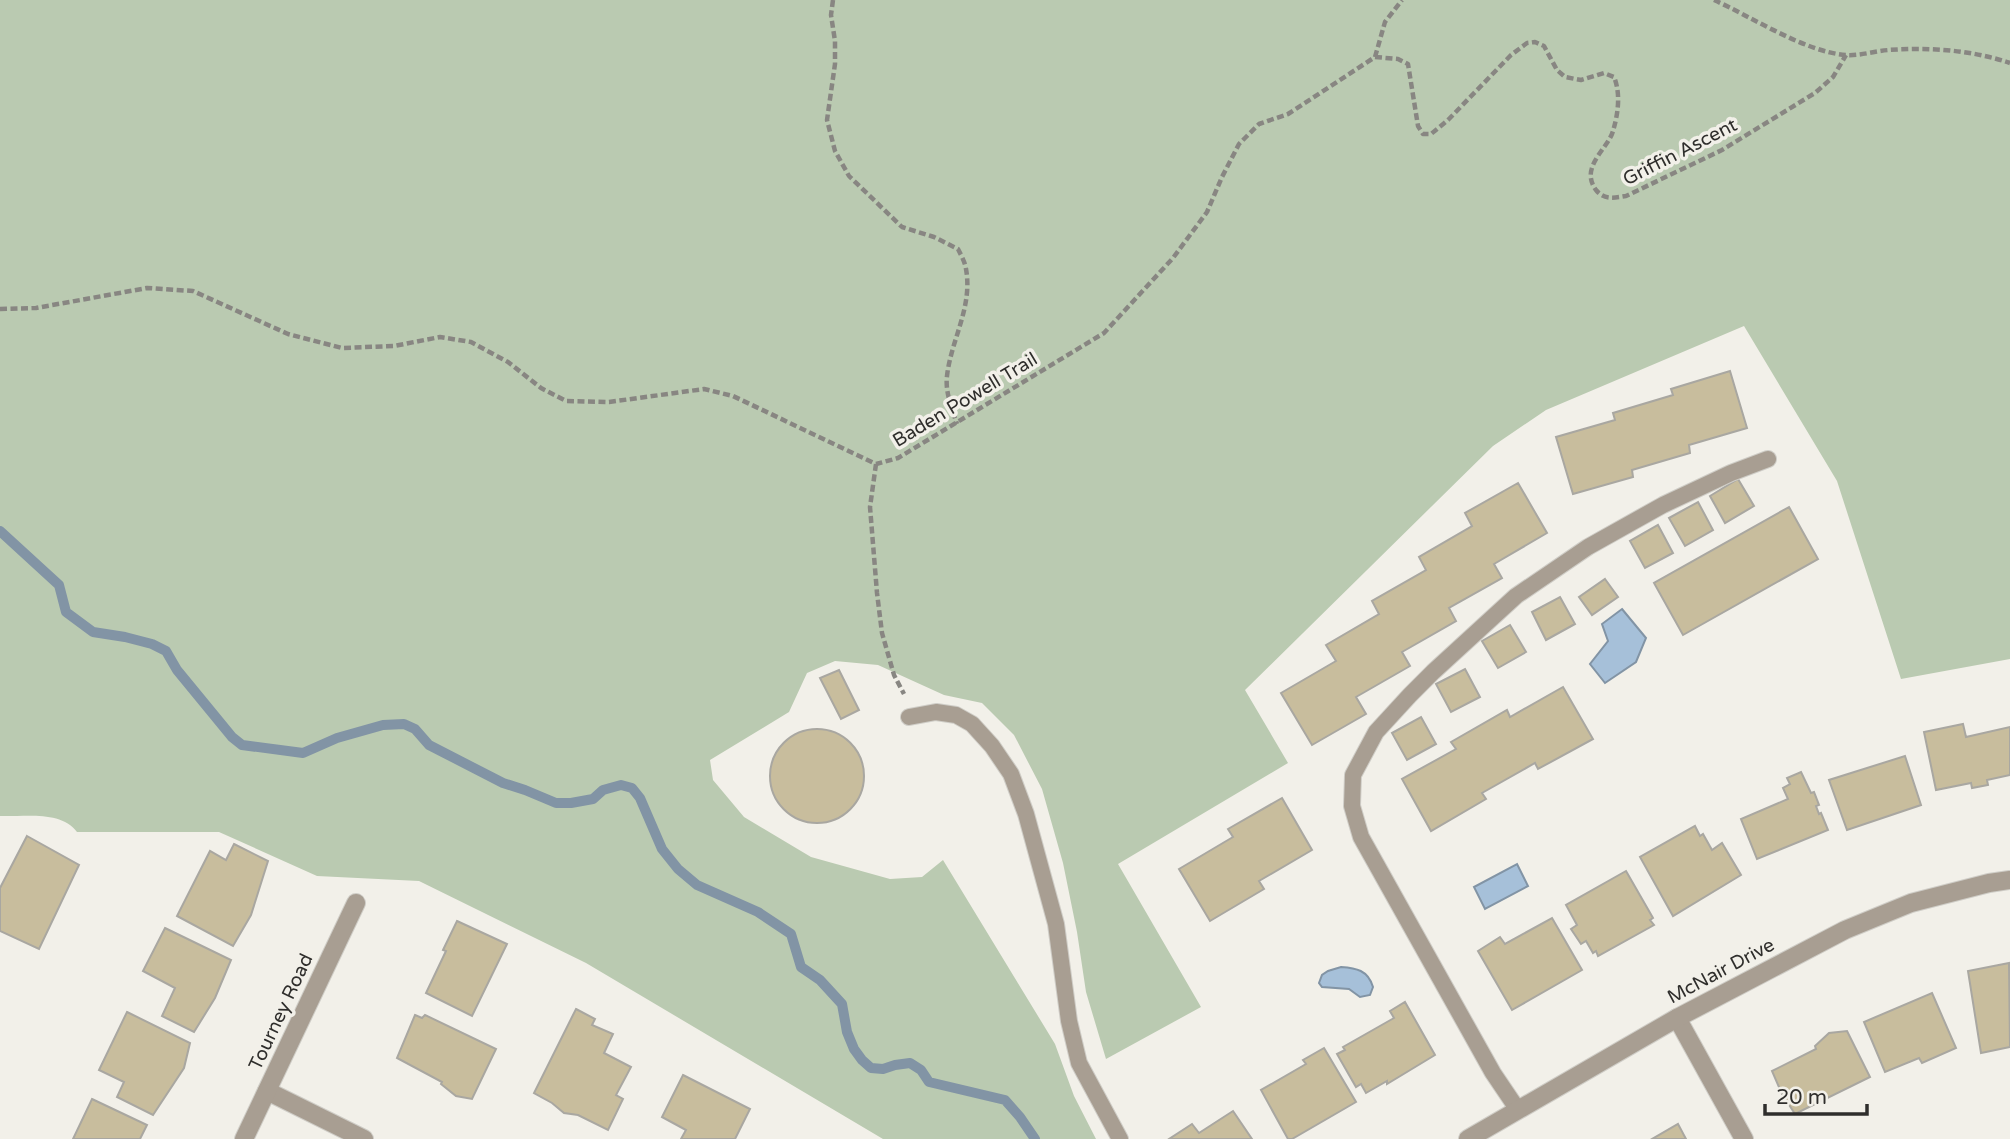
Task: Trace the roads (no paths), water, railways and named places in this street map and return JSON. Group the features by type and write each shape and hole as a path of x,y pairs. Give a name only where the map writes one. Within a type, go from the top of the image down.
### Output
{"street":[{"name":"McNair Drive","path":"1468,1139 1677,1018 1845,930 1911,903 2010,880"},
{"name":"Tourney Road","path":"244,1139 356,903"},
{"path":"1677,1018 1744,1139"},
{"path":"267,1091 364,1139"}],"lane":[{"path":"1518,1110 1493,1073 1361,837 1352,806 1353,775 1376,732 1409,695 1516,596 1588,547 1663,505 1768,459"},
{"path":"913,717 936,712 956,715 972,724 992,746 1011,774 1026,814 1056,924 1069,1021 1079,1063 1120,1139"}],"water":[{"path":"1622,609 1646,638 1636,662 1605,683 1590,664 1608,641 1602,624"},
{"path":"1517,864 1528,886 1485,909 1474,887"},
{"path":"1341,967 1365,973 1373,987 1370,995 1360,997 1349,989 1322,987 1319,983 1322,975"}],"waterway":[{"path":"0,531 59,585 66,612 93,632 152,644 166,651 177,670 232,737 242,745 303,753 337,738 383,725 404,724 415,729 429,745 503,783 556,803 593,799 603,790 621,785 632,788 640,798 662,849 678,869 697,885 758,912 791,934 801,967 820,980 842,1004 847,1032 854,1049 871,1068 883,1069 910,1063 921,1070 929,1082 1005,1100 1035,1139"}]}
